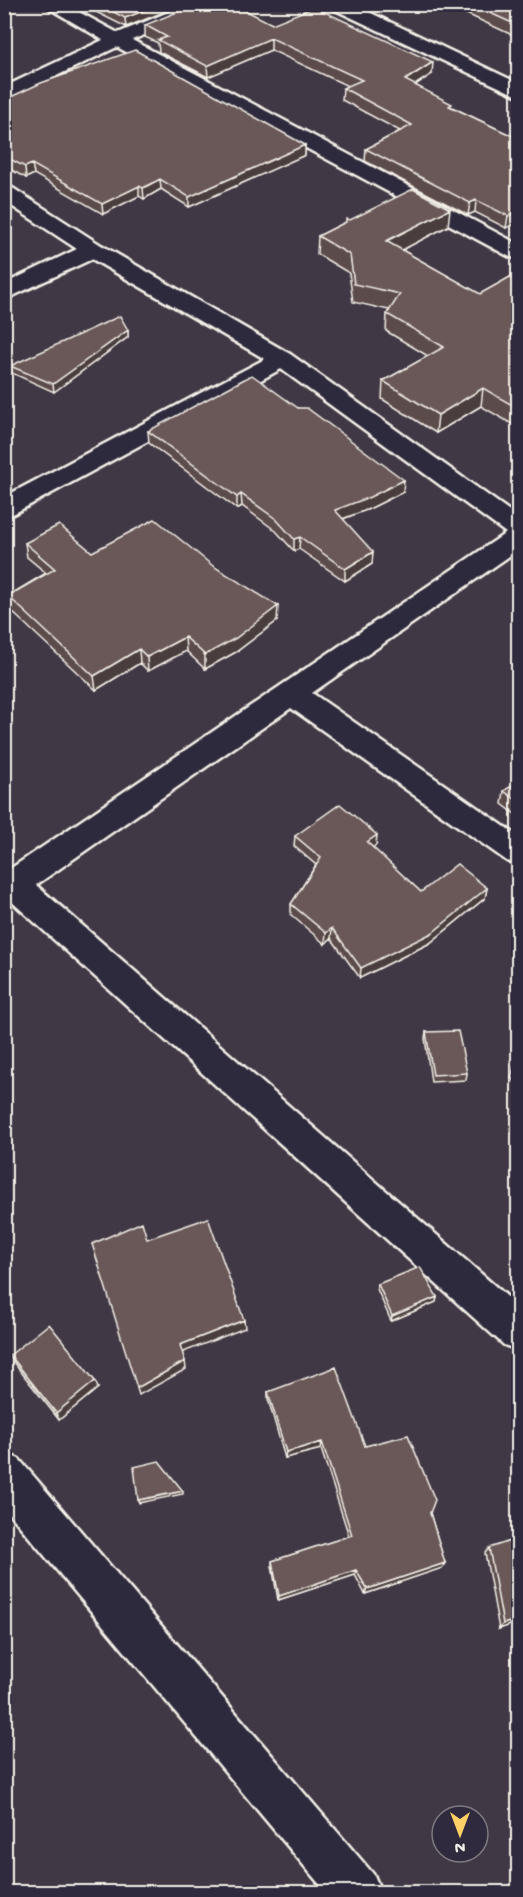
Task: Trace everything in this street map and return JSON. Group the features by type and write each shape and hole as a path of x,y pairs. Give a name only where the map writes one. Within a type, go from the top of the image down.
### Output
{"street":[{"path":"50,4 519,252"},
{"path":"4,95 117,40 205,4"},
{"path":"337,4 519,90"},
{"path":"4,191 93,250 282,359 519,529"},
{"path":"4,293 93,250"},
{"path":"4,508 282,359"},
{"path":"519,538 9,887 519,1331"},
{"path":"292,694 519,852"},
{"path":"4,1474 357,1893"}],"building":[{"path":"98,4 161,4 125,18"},
{"path":"197,4 222,4 229,8 235,5 272,24 314,7 433,62 405,80 452,104 449,106 519,139 519,211 508,216 476,200 470,203 366,149 412,125 343,88 362,80 271,38 207,66 158,40 167,37 145,25"},
{"path":"470,4 519,4 519,26"},
{"path":"135,50 305,145 189,197 160,179 143,188 139,186 102,204 32,164 25,167 4,156 4,100 41,83"},
{"path":"413,189 450,209 386,241 480,294 519,272 519,409 483,388 438,415 383,381 444,347 387,314 400,294 354,284 350,255 318,236 346,222 346,219 350,220"},
{"path":"120,316 128,330 53,384 10,366"},
{"path":"252,375 298,408 307,408 404,480 370,497 335,510 373,552 345,569 300,537 294,539 276,519 241,494 237,497 148,431"},
{"path":"155,519 213,566 278,606 236,638 205,655 185,637 147,657 139,649 94,676 8,596 55,569 25,543 59,525 92,552"},
{"path":"519,781 519,802 504,791"},
{"path":"340,804 377,835 367,842 421,892 457,864 487,888 432,933 361,968 332,928 326,933 291,904 321,858 295,836"},
{"path":"458,1031 467,1073 433,1075 426,1032"},
{"path":"208,1218 244,1320 180,1345 185,1361 137,1388 92,1244 142,1222 147,1239"},
{"path":"420,1267 437,1297 392,1316 378,1284"},
{"path":"49,1324 95,1381 56,1413 10,1355"},
{"path":"336,1367 365,1446 408,1435 435,1500 430,1513 445,1563 367,1589 356,1570 279,1596 272,1561 352,1535 322,1442 286,1452 268,1392"},
{"path":"159,1461 183,1491 138,1500 134,1467"},
{"path":"519,1538 519,1619 503,1624 489,1548"}]}
